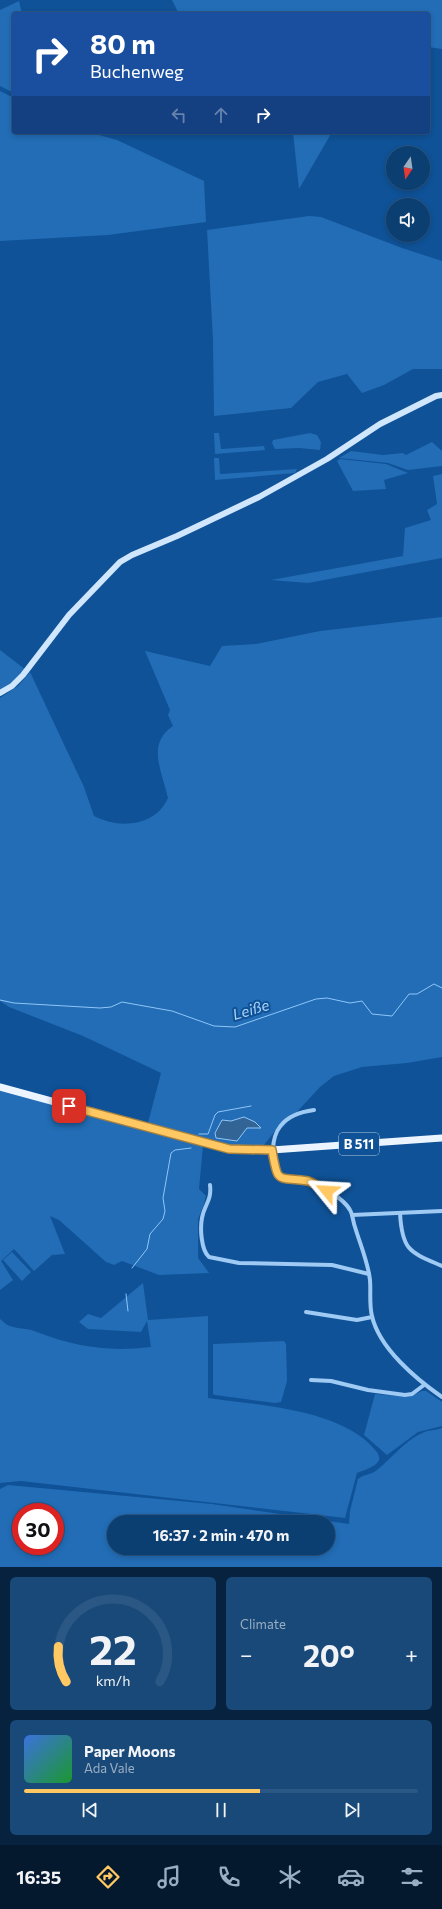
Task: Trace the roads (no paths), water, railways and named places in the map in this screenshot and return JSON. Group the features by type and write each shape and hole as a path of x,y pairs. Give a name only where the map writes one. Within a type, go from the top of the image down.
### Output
{"main road":[{"name":"B 511","path":"0,1087 216,1146 241,1150 272,1150 442,1138"}],"street":[{"path":"0,693 19,679 68,615 125,558 259,498 321,462 380,424 436,396 442,395"},
{"path":"314,1110 300,1113 284,1123 273,1138 272,1150 275,1170 280,1177 286,1180 306,1181 314,1184 340,1199 349,1208 369,1274 372,1318 384,1342 424,1385 442,1397"},
{"path":"210,1185 210,1198 202,1218 203,1246 207,1255 218,1260 239,1263 336,1265 369,1274"},
{"path":"352,1215 442,1211"},
{"path":"400,1213 401,1233 406,1245 418,1256 442,1266"},
{"path":"306,1312 357,1320 372,1318"},
{"path":"311,1380 331,1381 368,1390 405,1395 412,1394 424,1385"}],"waterway":[{"name":"Leiße","path":"0,1000 14,1003 100,1008 111,1007 122,1002 172,1011 214,1026 235,1027 316,999 327,998 350,1003 362,1001 372,1014 392,1016 409,994 417,994 434,984 442,988"},
{"path":"199,1134 208,1134 215,1115 218,1112 251,1106"},
{"path":"132,1268 147,1249 150,1234 163,1219 165,1211 163,1198 171,1153 175,1150 191,1148"},
{"path":"126,1294 128,1311"}]}
